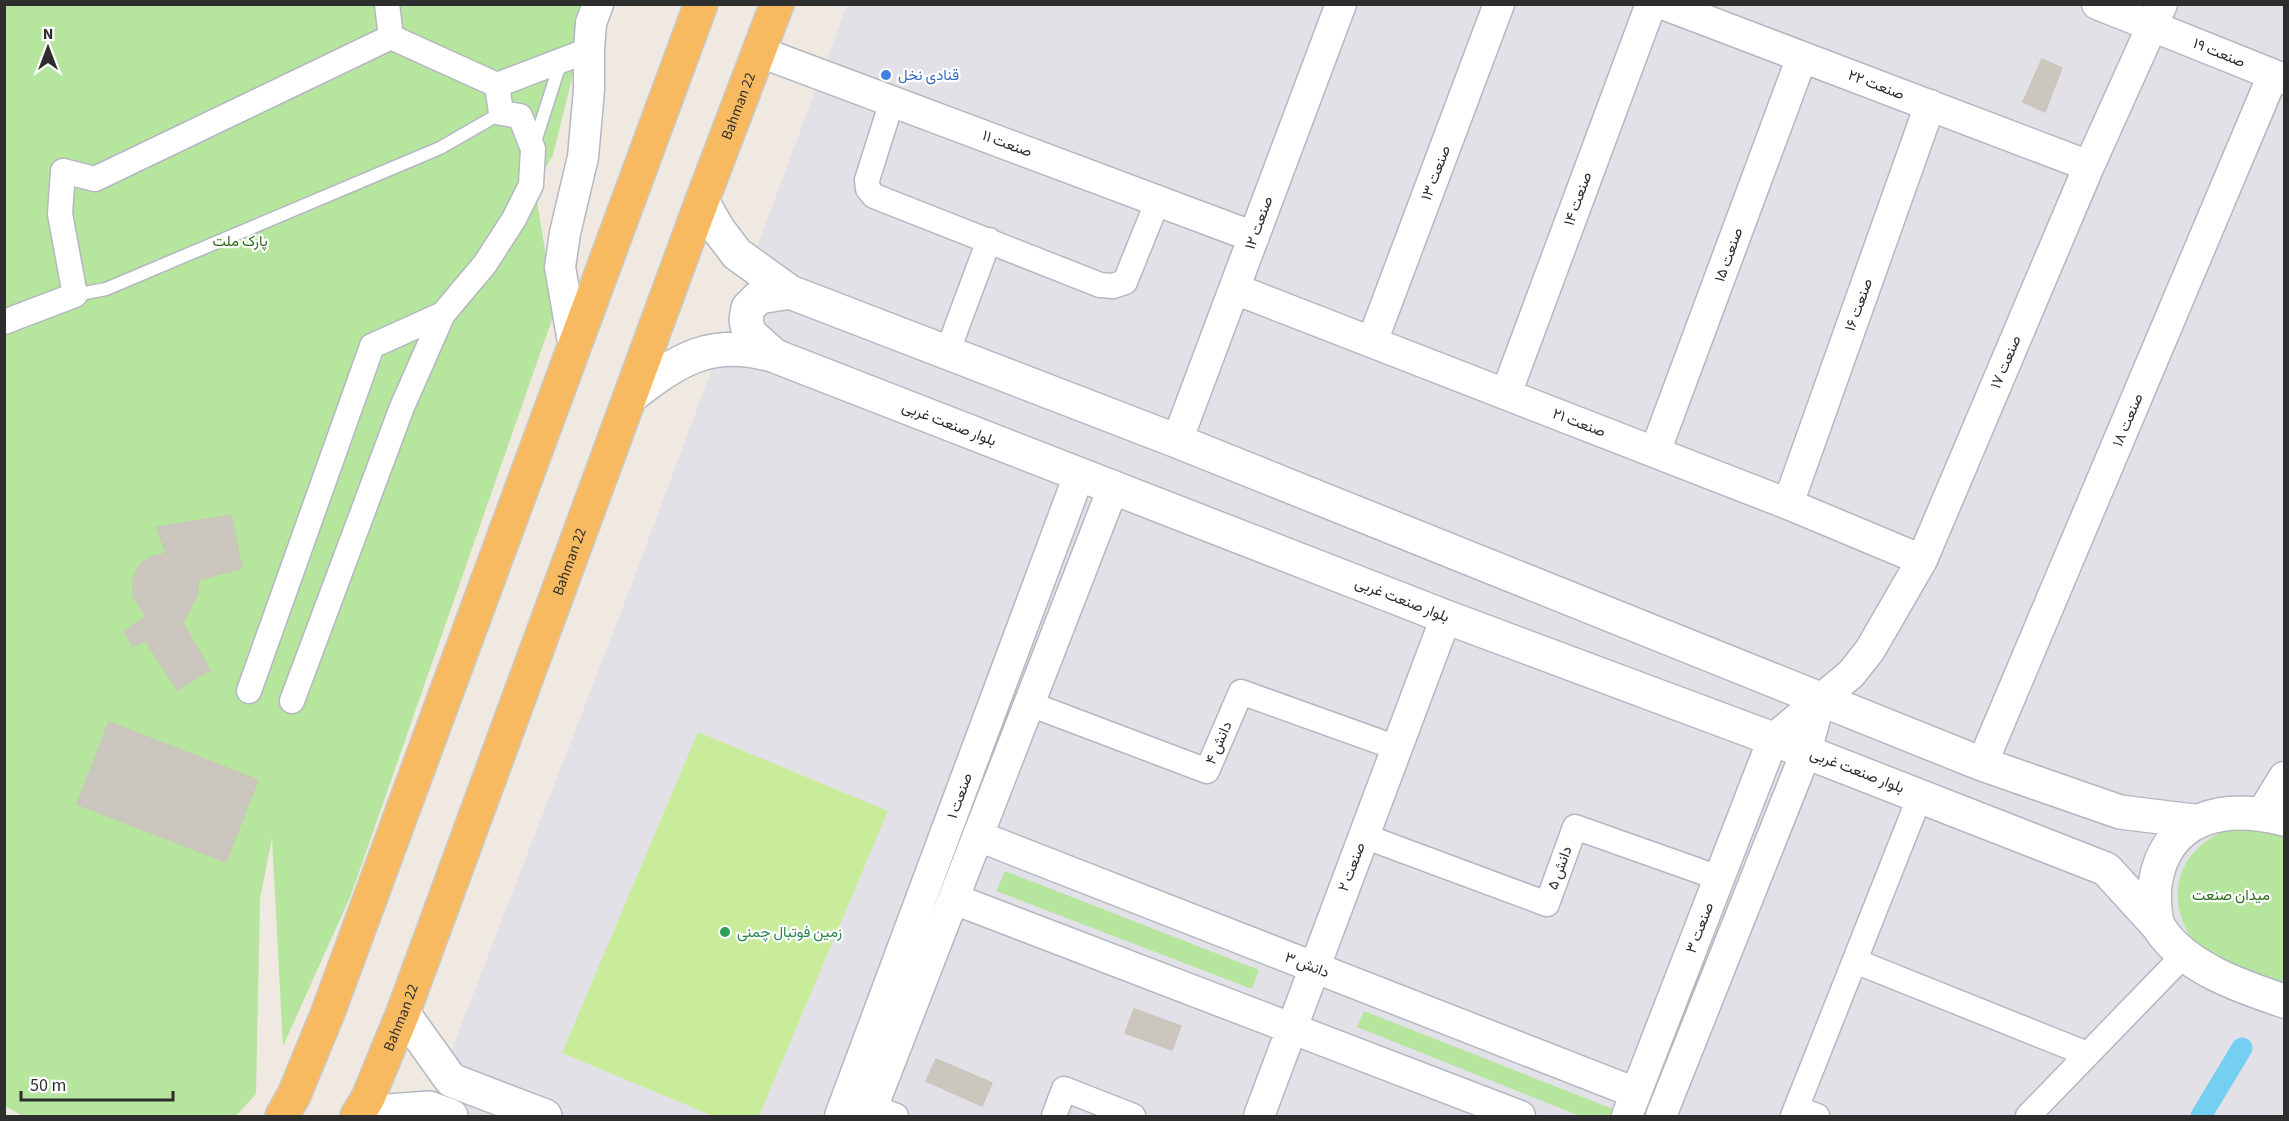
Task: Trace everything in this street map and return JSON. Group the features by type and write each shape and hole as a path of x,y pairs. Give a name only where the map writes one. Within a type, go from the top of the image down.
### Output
{"highway":[{"path":"282,1116 294,1095 327,1015 701,4"},
{"name":"Bahman 22","path":"358,1115 403,1013 702,201 777,4"}],"main road":[{"path":"702,201 718,229 737,254 790,292 1178,441 1982,764 2120,812 2193,821 2229,813 2273,816"},
{"path":"776,356 749,333 746,320 748,308 759,297 790,292"},
{"name":"بلوار صنعت غربی","path":"630,397 663,371 708,350 749,348 776,356 1446,618 1773,739 2106,869 2159,927"},
{"path":"2193,821 2171,841 2158,867 2154,894 2159,927 2184,954 2211,971 2284,1001"},
{"path":"403,1013 451,1080 545,1116"},
{"path":"358,1115 429,1108 451,1116"}],"street":[{"path":"387,4 391,37"},
{"path":"4,322 75,295 60,214 63,171 95,179 391,37 497,85 575,55 598,4"},
{"name":"صنعت ۱۲","path":"1178,441 1341,4"},
{"name":"صنعت ۱۳","path":"1372,342 1499,4"},
{"name":"صنعت ۱۴","path":"1506,394 1651,4"},
{"name":"صنعت ۲۲","path":"1663,4 2090,166"},
{"name":"صنعت ۱۹","path":"2097,4 2158,15 2279,77"},
{"name":"صنعت ۱۷","path":"1773,739 1851,674 1870,650 1922,560 2090,166 2158,15"},
{"name":"صنعت ۱۱","path":"760,52 1254,237"},
{"path":"574,348 560,267 565,233 583,157 589,90 575,55"},
{"name":"صنعت ۱۵","path":"1655,452 1802,57"},
{"name":"صنعت ۱۸","path":"1982,764 2279,77"},
{"path":"292,701 402,407 443,314 485,264 514,219 531,185 533,149 520,116 501,113 497,85"},
{"path":"892,101 867,180 868,189 874,196 1100,285 1113,286 1125,282 1158,200"},
{"name":"صنعت ۱۶","path":"1788,504 1930,105"},
{"path":"947,353 989,240"},
{"name":"صنعت ۲۱","path":"1235,289 1788,504 1922,560"},
{"path":"249,691 372,346 443,314"},
{"name":"صنعت ۱","path":"840,1116 1079,475"},
{"name":"صنعت ۱","path":"879,1113 954,899 1113,488"},
{"name":"صنعت ۲","path":"1258,1116 1446,618"},
{"name":"دانش ۴","path":"1030,704 1207,771 1241,692 1397,748"},
{"path":"1661,1116 1806,752 1820,700"},
{"name":"صنعت ۳","path":"1632,1105 1773,739"},
{"path":"2273,816 2284,777"},
{"path":"1802,1114 1855,961 1920,796"},
{"name":"دانش ۵","path":"1364,836 1547,904 1575,827 1719,878"},
{"name":"دانش ۳","path":"978,836 1314,968 1632,1105"},
{"path":"954,899 1520,1116"},
{"path":"2028,1116 2184,954"},
{"path":"1855,961 2087,1053"},
{"path":"1054,1116 1064,1089 1133,1116"}],"lane":[{"path":"533,149 575,55"},
{"path":"75,295 106,289 429,152 501,113"}],"shaded area":[{"path":"847,5 2284,5 2284,1116 426,1116 633,581"}],"green space":[{"name":"پارک ملت","path":"4,5 602,5 574,70 553,155 481,278 536,195 555,311 351,895 283,1046 272,838 260,899 256,1094 236,1116 23,1116 5,1106"},
{"name":"زمین فوتبال چمنی","path":"698,732 888,811 759,1116 713,1116 562,1053"},
{"name":"میدان صنعت","path":"2229,829 2270,829 2284,833 2284,991 2230,969 2205,955 2192,939 2178,904 2178,887 2183,870 2192,855 2205,842"},
{"path":"1005,871 1259,970 1252,989 996,891"},
{"path":"1364,1011 1618,1111 1616,1116 1580,1116 1357,1027"}],"building":[{"path":"2042,59 2062,68 2045,112 2023,102"},
{"path":"231,515 242,568 198,580 198,594 183,623 210,670 177,690 146,641 133,646 124,632 146,616 133,596 133,581 139,565 151,557 166,553 157,527"},
{"path":"109,722 258,780 226,862 77,804"},
{"path":"1134,1009 1181,1026 1172,1050 1125,1033"},
{"path":"936,1059 992,1083 982,1106 926,1081"}],"waterway":[{"path":"2201,1116 2242,1048"}],"place":[{"name":"قنادی نخل","path":"886,75"},
{"name":"زمین فوتبال چمنی","path":"725,932"}]}
